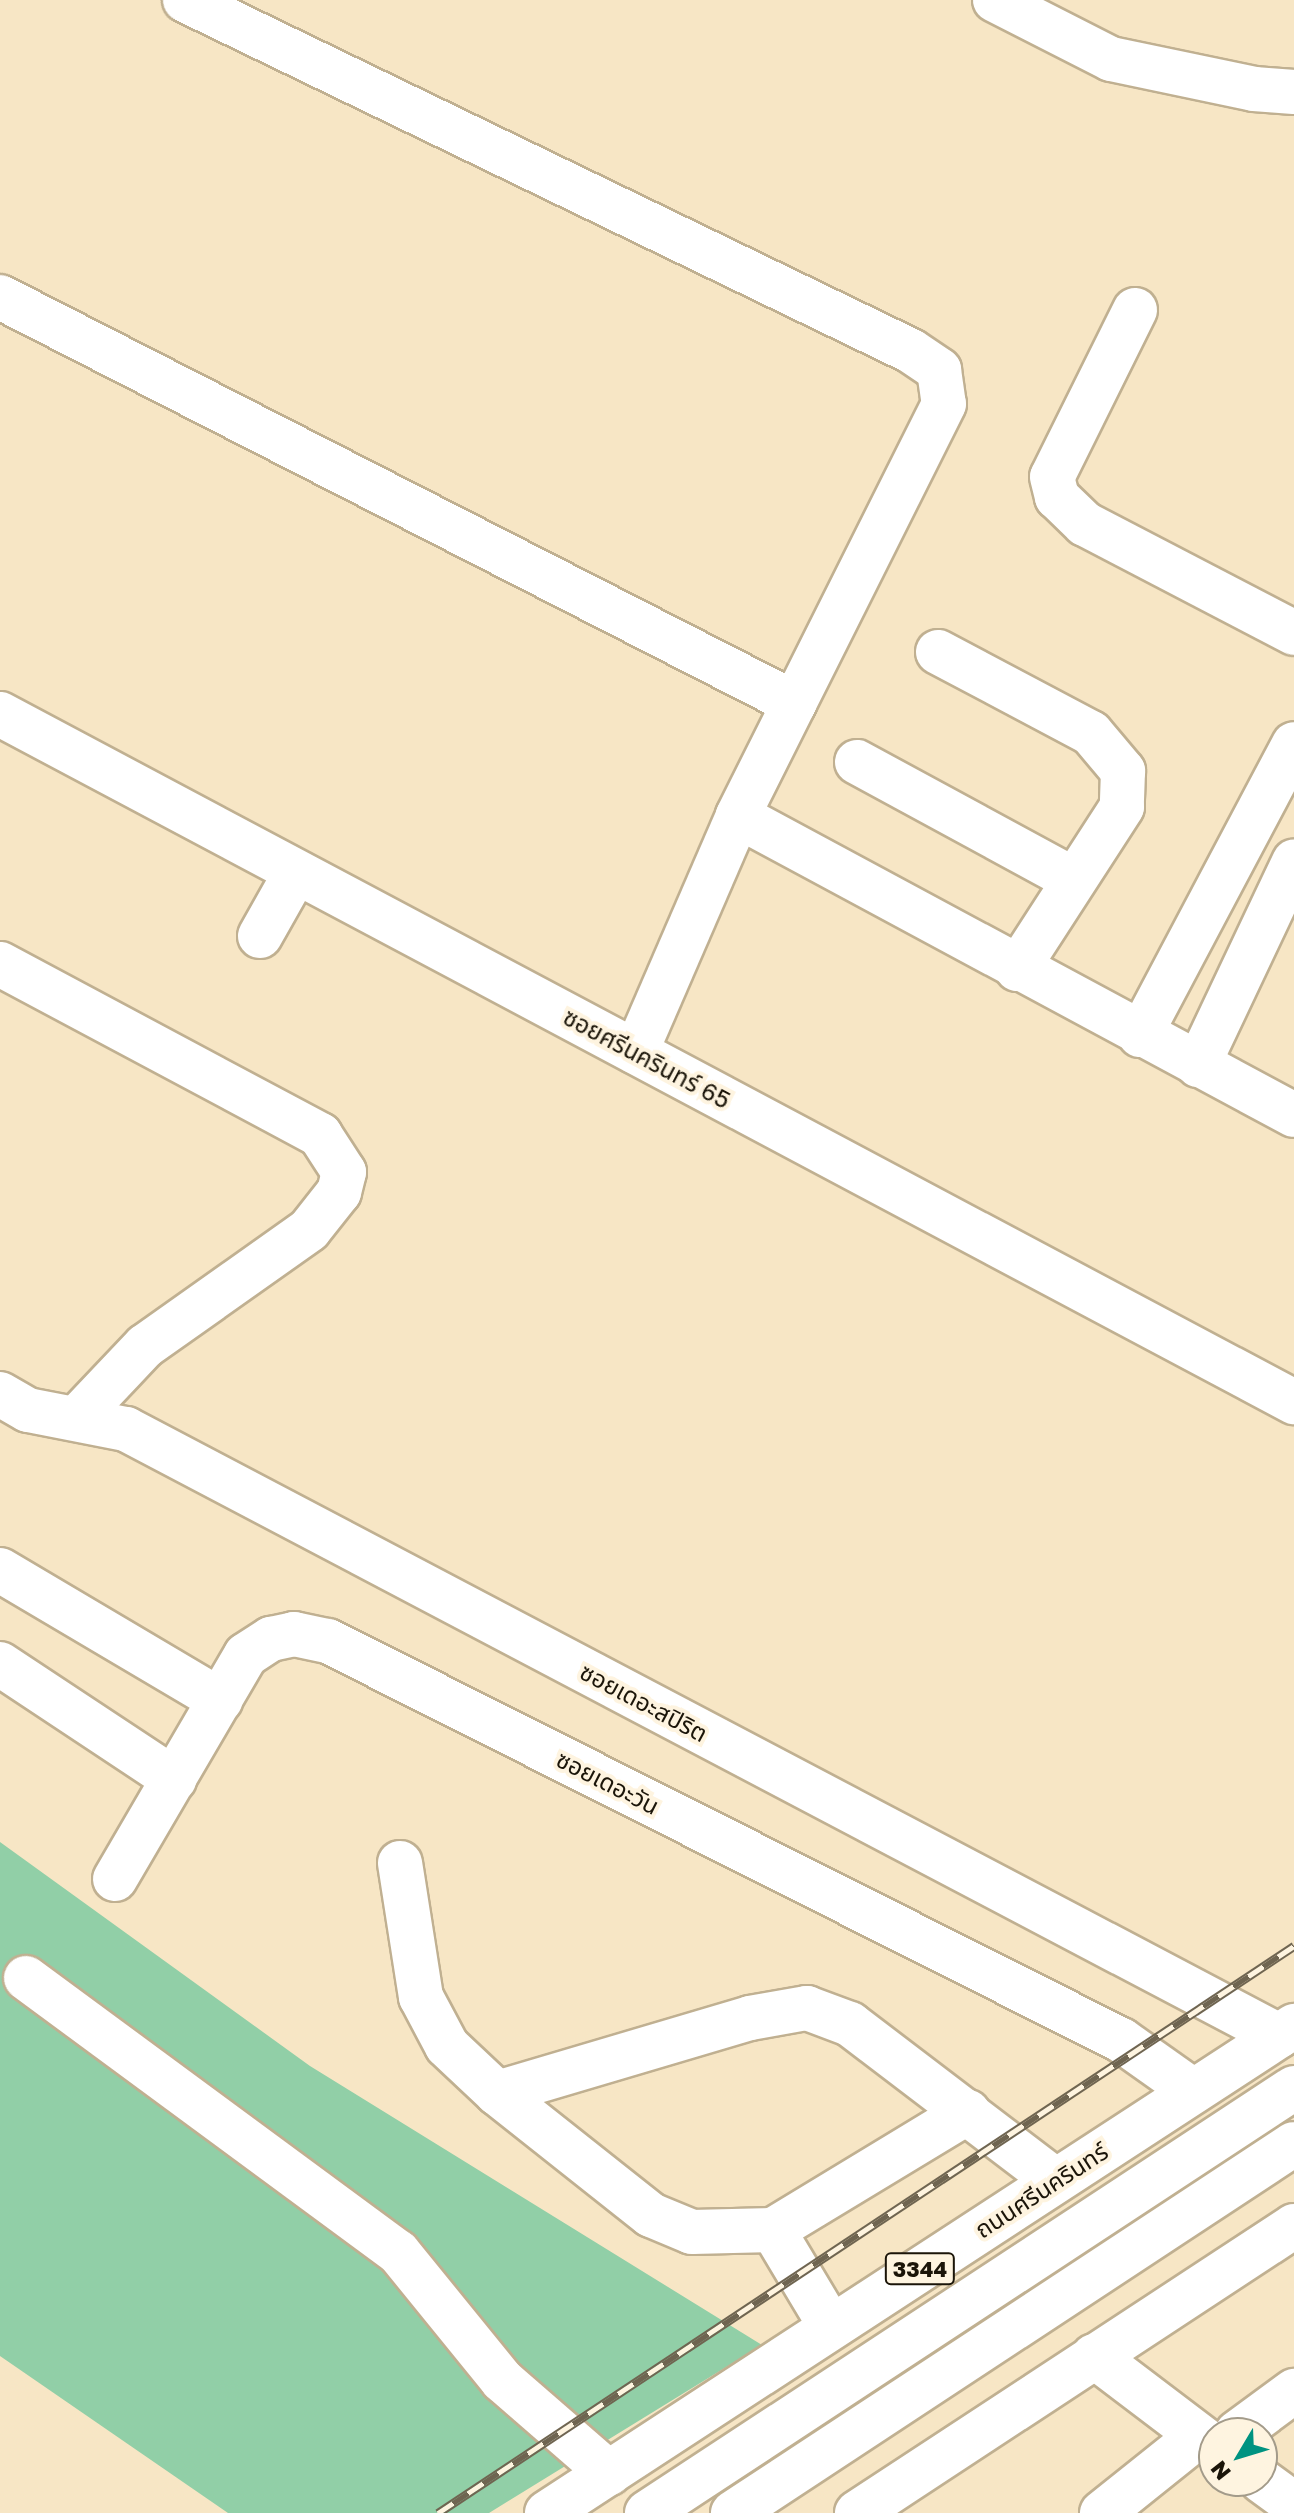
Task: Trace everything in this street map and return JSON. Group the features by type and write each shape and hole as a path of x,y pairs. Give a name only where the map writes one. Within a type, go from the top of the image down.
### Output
{"street":[{"path":"185,0 911,351 939,370 944,404 738,816 636,1052"},
{"path":"995,0 1111,59 1254,89 1294,92"},
{"path":"0,297 794,703"},
{"path":"1135,310 1052,477 1057,497 1085,524 1294,633"},
{"path":"938,652 1091,733 1123,771 1122,807 1017,969"},
{"name":"ซอยศรีนครินทร์ 65","path":"0,714 1294,1402"},
{"path":"1140,1035 1294,744"},
{"path":"857,762 1074,880"},
{"path":"738,816 1017,969 1294,1115"},
{"path":"1198,1065 1294,862"},
{"path":"260,936 296,872"},
{"path":"4,975 320,1135 344,1172 339,1192 309,1230 145,1346 76,1419"},
{"name":"ซอยเดอะสปิริต","path":"0,1394 28,1410 126,1429 1286,2031"},
{"path":"0,1570 220,1700"},
{"name":"ซอยเดอะวัน","path":"115,1879 246,1655 271,1639 294,1634 328,1641 1121,2040 1193,2091"},
{"path":"0,1664 174,1779"},
{"path":"400,1863 421,1997 447,2046 497,2093 651,2215 692,2232 773,2230 968,2112"},
{"path":"26,1978 398,2252 502,2380 609,2473"},
{"path":"497,2093 750,2018 807,2008 850,2024 1055,2180"},
{"name":"ถนนศรีนครินทร์","path":"547,2513 1286,2031"},
{"name":"3344","path":"647,2513 1294,2088"},
{"path":"733,2513 1294,2144"},
{"path":"870,2510 1094,2356 1294,2226"},
{"path":"773,2230 831,2327"},
{"path":"1094,2356 1198,2427"},
{"path":"1252,2417 1294,2391"},
{"path":"1102,2513 1198,2451"}],"green space":[{"path":"0,1842 310,2066 762,2345 489,2513 228,2513 0,2356"}],"railway":[{"path":"438,2513 1294,1946"}]}
